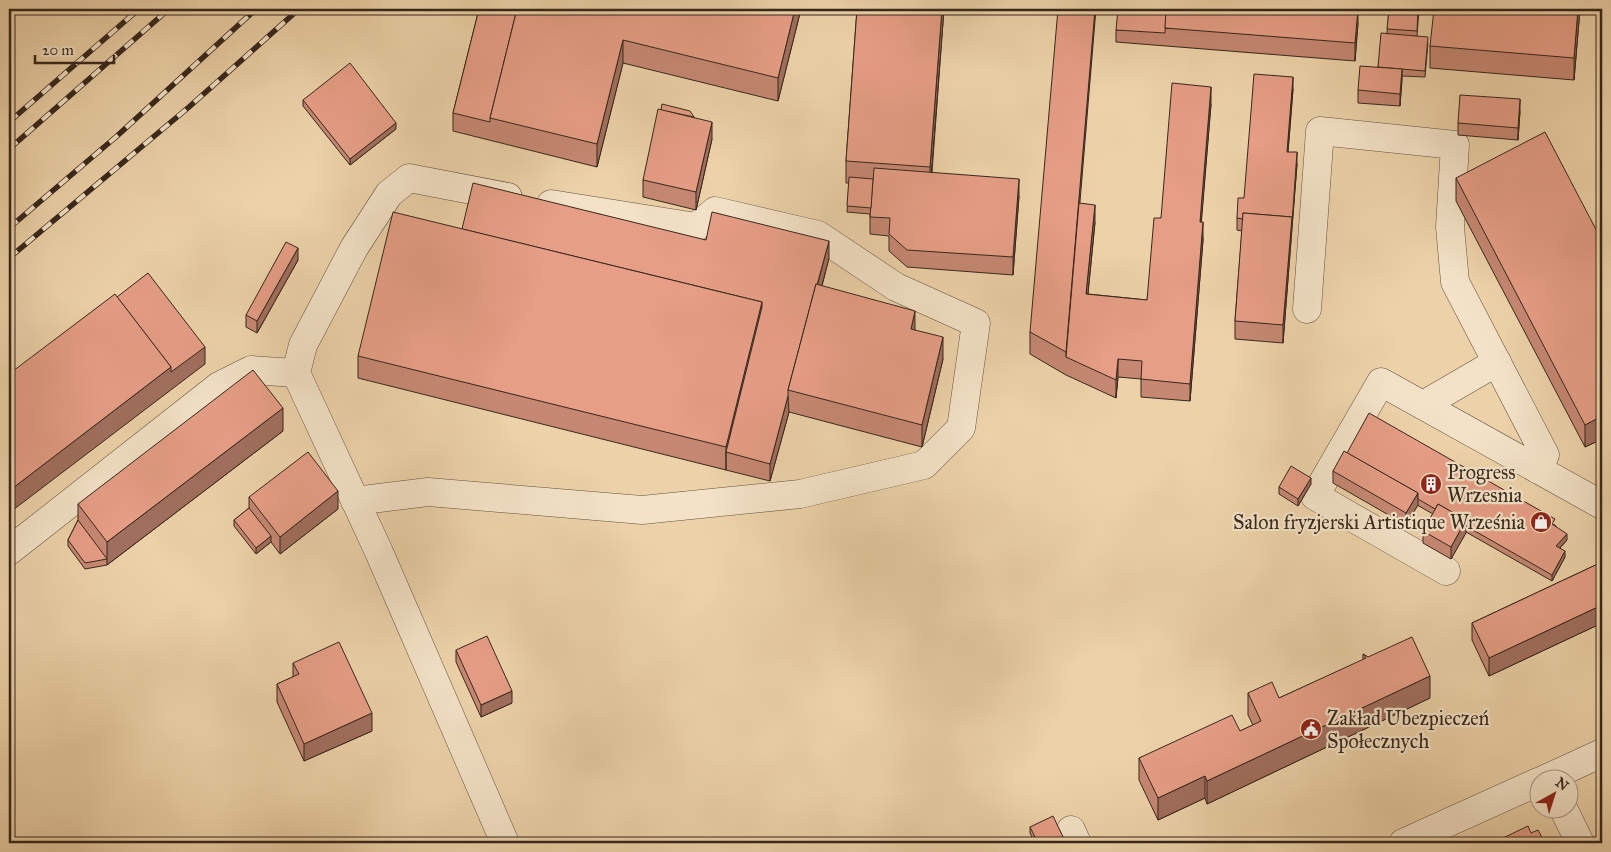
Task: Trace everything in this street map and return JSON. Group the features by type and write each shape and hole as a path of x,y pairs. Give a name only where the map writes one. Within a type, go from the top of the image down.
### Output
{"street":[{"path":"1307,309 1320,131 1454,145 1450,227 1455,282 1545,455 1537,469"},
{"path":"355,500 428,492 642,510 800,494 924,465 961,428 976,323 896,287 818,235 714,212 696,227 594,212 409,178 389,194 354,248 303,345 296,373 355,500 505,843"},
{"path":"1423,405 1497,362"},
{"path":"9,551 219,386 251,370 296,373"},
{"path":"1446,571 1315,496 1381,382 1602,505"},
{"path":"1565,770 1602,753"},
{"path":"1404,843 1528,787"},
{"path":"1569,820 1580,843"}],"building":[{"path":"479,9 517,9 490,122 453,113"},
{"path":"517,9 795,9 778,78 623,40 597,144 490,118"},
{"path":"857,9 942,9 930,167 846,161"},
{"path":"1058,9 1095,9 1066,352 1030,332"},
{"path":"1118,9 1166,9 1165,33 1116,30"},
{"path":"1166,9 1358,9 1355,43 1165,28"},
{"path":"1389,9 1418,9 1417,31 1387,29"},
{"path":"1434,9 1578,9 1574,58 1430,46"},
{"path":"1381,33 1428,37 1425,71 1378,67"},
{"path":"350,63 396,123 350,159 303,100"},
{"path":"1360,66 1402,69 1400,94 1358,90"},
{"path":"1254,74 1293,77 1287,152 1297,152 1292,223 1292,217 1243,213 1243,219 1237,218 1238,198 1244,198"},
{"path":"1172,83 1211,87 1200,222 1203,222 1190,384 1141,379 1142,361 1118,359 1116,380 1066,357 1079,203 1095,205 1086,294 1147,300 1154,218 1161,218"},
{"path":"1460,95 1520,99 1518,128 1458,123"},
{"path":"662,104 690,111 694,117 661,110"},
{"path":"658,109 712,122 696,192 643,180"},
{"path":"1545,132 1602,241 1602,416 1585,425 1456,178"},
{"path":"874,168 1019,179 1013,257 907,250 889,234 890,218 870,217"},
{"path":"849,177 873,179 871,208 847,206"},
{"path":"473,183 706,240 712,212 829,241 816,284 770,464 726,452 762,302 462,229"},
{"path":"393,212 762,302 726,447 358,356"},
{"path":"1243,213 1292,217 1283,325 1235,321"},
{"path":"286,242 298,248 257,321 246,315"},
{"path":"148,273 205,347 171,372 171,367 117,297"},
{"path":"816,284 915,311 911,329 943,337 922,425 788,390"},
{"path":"115,294 171,367 9,491 9,374"},
{"path":"253,370 283,408 107,542 78,504"},
{"name":"Progress Wrzesnia","path":"1369,413 1555,519 1552,524 1567,534 1556,546 1565,551 1552,575 1466,526 1466,520 1438,504 1435,509 1418,499 1418,493 1347,453"},
{"path":"1344,451 1418,493 1406,513 1333,471"},
{"path":"308,452 338,491 280,537 249,497"},
{"path":"1291,466 1311,478 1298,499 1279,487"},
{"path":"1438,504 1466,520 1451,547 1423,531"},
{"path":"249,508 271,536 256,548 234,520"},
{"path":"78,520 107,559 85,563 68,540"},
{"path":"1602,562 1602,605 1489,658 1472,623"},
{"path":"487,636 512,691 481,705 456,650"},
{"path":"1412,637 1430,676 1207,781 1205,776 1158,798 1139,758 1232,715 1240,731 1261,721 1248,693 1272,682 1279,698 1366,658 1363,654 1368,657"},
{"path":"339,642 372,713 304,744 277,684 299,674 293,663"},
{"path":"1053,816 1066,843 1038,843 1030,827"},
{"path":"1528,826 1531,833 1538,830 1545,843 1503,843 1501,839"}],"railway":[{"path":"9,122 139,9"},
{"path":"9,149 169,9"},
{"path":"9,228 117,136 256,9"},
{"path":"9,258 189,107 299,9"}],"place":[{"name":"Progress Wrzesnia","path":"1431,484"},
{"name":"Salon fryzjerski Artistique Września","path":"1541,522"},
{"name":"Zakład Ubezpieczeń Społecznych","path":"1311,729"}]}
